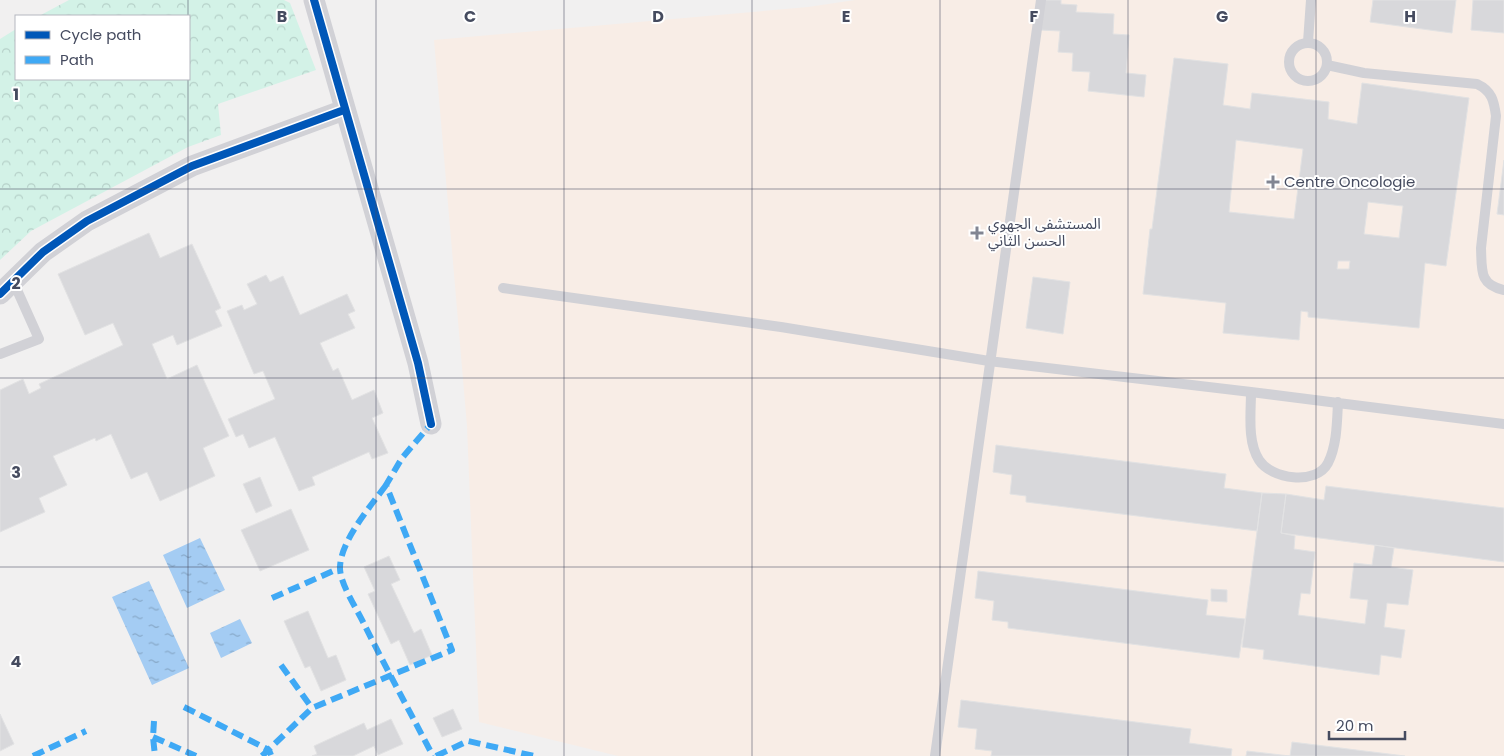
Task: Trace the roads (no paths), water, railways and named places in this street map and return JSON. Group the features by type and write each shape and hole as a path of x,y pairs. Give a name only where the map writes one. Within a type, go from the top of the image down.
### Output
{"street":[{"path":"314,0 344,110 413,344 431,424"},
{"path":"7,287 43,252 87,221 183,171 344,110"}],"lane":[{"path":"935,756 1041,0"},
{"path":"1308,42 1311,0"},
{"path":"1308,42 1325,52 1327,65 1321,76 1310,81 1298,78 1293,74 1288,63 1296,46 1308,42"},
{"path":"1327,65 1364,73 1477,84 1486,88 1492,96 1496,116 1481,248 1482,263 1487,283 1495,288 1504,290"},
{"path":"0,354 39,339 7,287"},
{"path":"503,288 781,327 989,361 1338,402 1504,424"},
{"path":"1251,392 1253,444 1258,459 1267,469 1278,475 1293,478 1321,471 1328,463 1337,427 1338,402"}],"water":[{"path":"200,538 225,590 187,608 163,555"},
{"path":"149,581 189,668 152,685 112,597"},
{"path":"240,619 252,643 221,658 210,633"}],"place":[{"name":"Centre Oncologie","path":"1273,182"},
{"name":"المستشفى الجهوي الحسن الثاني","path":"977,233"}]}
